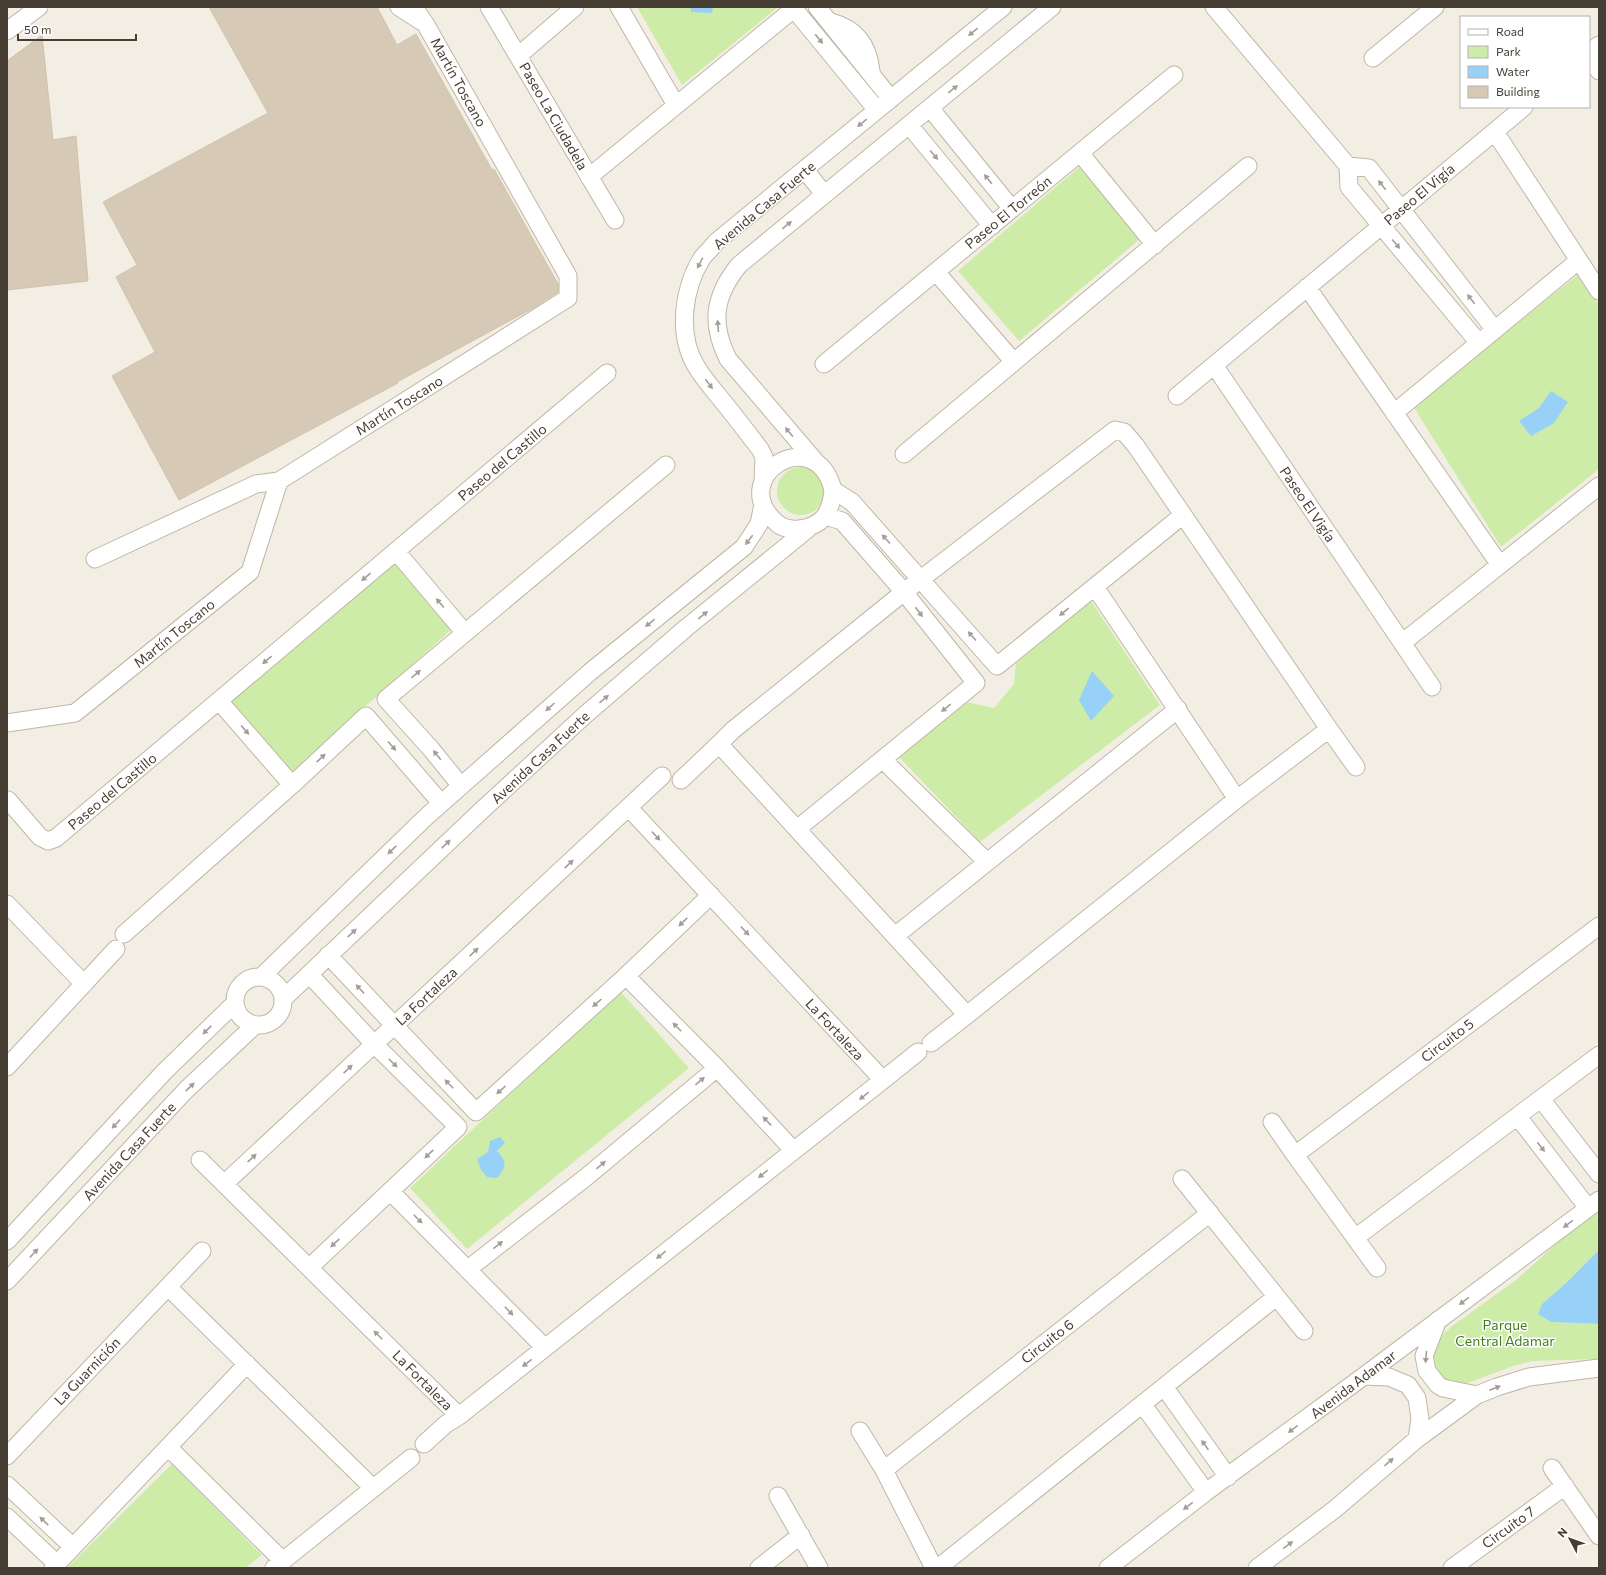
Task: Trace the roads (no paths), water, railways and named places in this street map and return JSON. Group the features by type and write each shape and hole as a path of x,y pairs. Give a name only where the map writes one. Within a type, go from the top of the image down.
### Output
{"street":[{"path":"7,31 39,7"},
{"path":"399,7 426,25"},
{"name":"Martín Toscano","path":"7,723 75,713 250,572 279,481 568,298 568,276 426,25 414,7"},
{"name":"Paseo La Ciudadela","path":"489,7 615,220"},
{"name":"Paseo La Ciudadela","path":"518,56 575,7"},
{"path":"619,7 676,106"},
{"path":"816,7 891,99"},
{"name":"Avenida Casa Fuerte","path":"762,483 764,457 760,449 696,366 689,348 684,325 686,303 691,280 702,258 716,242 1003,7"},
{"path":"814,461 799,457 784,460 770,469 762,483 761,494 763,504 770,517 781,526 794,529 808,528 818,523 825,516 832,504 834,490 830,478 824,468 814,461 728,359 720,344 717,328 717,314 720,297 727,280 739,265 1052,7"},
{"path":"1214,7 1348,166 1349,187 1479,343"},
{"path":"1373,58 1434,7"},
{"path":"795,8 877,110"},
{"name":"Paseo La Ciudadela","path":"589,177 795,8"},
{"path":"1590,54 1599,45"},
{"path":"1590,57 1599,71"},
{"name":"Paseo El Torreón","path":"824,364 1174,75"},
{"path":"930,108 1012,209"},
{"name":"Paseo El Vigía","path":"1177,396 1523,108"},
{"path":"909,125 992,226"},
{"path":"1495,132 1599,291"},
{"path":"1080,153 1155,244"},
{"path":"904,454 1248,166"},
{"path":"1348,166 1369,168 1495,330"},
{"path":"804,170 824,194"},
{"path":"1394,413 1578,261"},
{"path":"936,272 1014,362"},
{"path":"1307,287 1500,565"},
{"name":"Paseo El Vigía","path":"1214,365 1432,687"},
{"name":"Paseo del Castillo","path":"8,800 40,837 48,841 56,838 607,373"},
{"path":"680,780 733,730 904,592 1115,430 1124,432 1136,446 1356,767"},
{"path":"461,786 431,749 386,699 666,464"},
{"path":"95,559 256,484 279,481"},
{"path":"1402,643 1599,486"},
{"path":"834,490 852,502 922,579 997,666 1183,515"},
{"name":"Avenida Casa Fuerte","path":"261,977 461,786 590,672 744,547 759,524 763,504"},
{"path":"797,829 976,683 904,592 842,521 825,516"},
{"name":"Avenida Casa Fuerte","path":"283,999 328,955 585,715 686,628 808,528"},
{"path":"396,551 465,633"},
{"path":"1095,587 1237,799"},
{"path":"220,701 292,784"},
{"path":"895,936 1178,709"},
{"path":"7,1066 84,984 120,942 366,716 442,803"},
{"path":"883,1080 967,1015 1237,799 1329,729"},
{"path":"719,744 967,1015"},
{"path":"883,760 987,862"},
{"name":"La Fortaleza","path":"224,1184 662,776"},
{"name":"La Fortaleza","path":"200,1160 459,1416 883,1080 711,894 629,808"},
{"path":"328,955 476,1112 626,976 711,894"},
{"path":"7,904 84,984"},
{"name":"Circuito 5","path":"1295,1155 1599,926"},
{"path":"308,974 374,1044 458,1127 309,1268"},
{"path":"626,976 717,1068 793,1150"},
{"path":"261,977 270,979 276,984 281,991 283,999 282,1008 278,1016 268,1024 254,1026 245,1021 237,1013 234,1003 235,995 239,987 245,981 261,977"},
{"name":"Avenida Casa Fuerte","path":"7,1241 164,1072 234,1003"},
{"name":"Avenida Casa Fuerte","path":"7,1281 186,1090 254,1026"},
{"path":"1355,1238 1599,1055"},
{"path":"468,1269 585,1178 717,1068"},
{"path":"1541,1099 1599,1174"},
{"path":"1518,1117 1594,1204"},
{"path":"1272,1122 1377,1268"},
{"path":"1182,1179 1304,1331"},
{"path":"390,1191 545,1348"},
{"name":"Avenida Adamar","path":"1108,1568 1206,1492 1594,1204"},
{"name":"Circuito 6","path":"884,1470 1210,1213"},
{"name":"La Guarnición","path":"7,1456 202,1251"},
{"path":"168,1287 373,1488"},
{"path":"938,1568 1165,1388 1276,1297"},
{"path":"1438,1320 1424,1356 1427,1371 1431,1378 1443,1388 1477,1395"},
{"path":"7,1517 55,1566 247,1364"},
{"path":"1263,1566 1417,1439 1477,1395 1529,1377 1596,1370"},
{"path":"1364,1376 1390,1377 1408,1386 1417,1398 1420,1419 1417,1439"},
{"path":"1165,1388 1228,1477"},
{"path":"1143,1404 1206,1492"},
{"path":"424,1444 446,1424 459,1416"},
{"path":"860,1431 884,1470 934,1568"},
{"path":"168,1448 278,1564 411,1458"},
{"path":"1552,1468 1599,1536"},
{"path":"7,1485 73,1547"},
{"name":"Circuito 7","path":"1452,1568 1565,1486"},
{"path":"778,1496 818,1568"},
{"path":"759,1568 801,1535"}],"water":[{"path":"691,7 713,7 712,13 691,12"},
{"path":"1551,391 1568,402 1554,423 1531,436 1519,421 1539,408"},
{"path":"1092,671 1114,696 1091,721 1079,700"},
{"path":"500,1137 505,1143 497,1151 504,1161 503,1171 497,1178 487,1177 481,1170 477,1159 488,1152 490,1141"},
{"path":"1599,1250 1599,1324 1551,1322 1538,1314 1542,1304 1566,1283"}],"park label":[{"name":"Parque Central Adamar","path":"1505,1332"}]}
